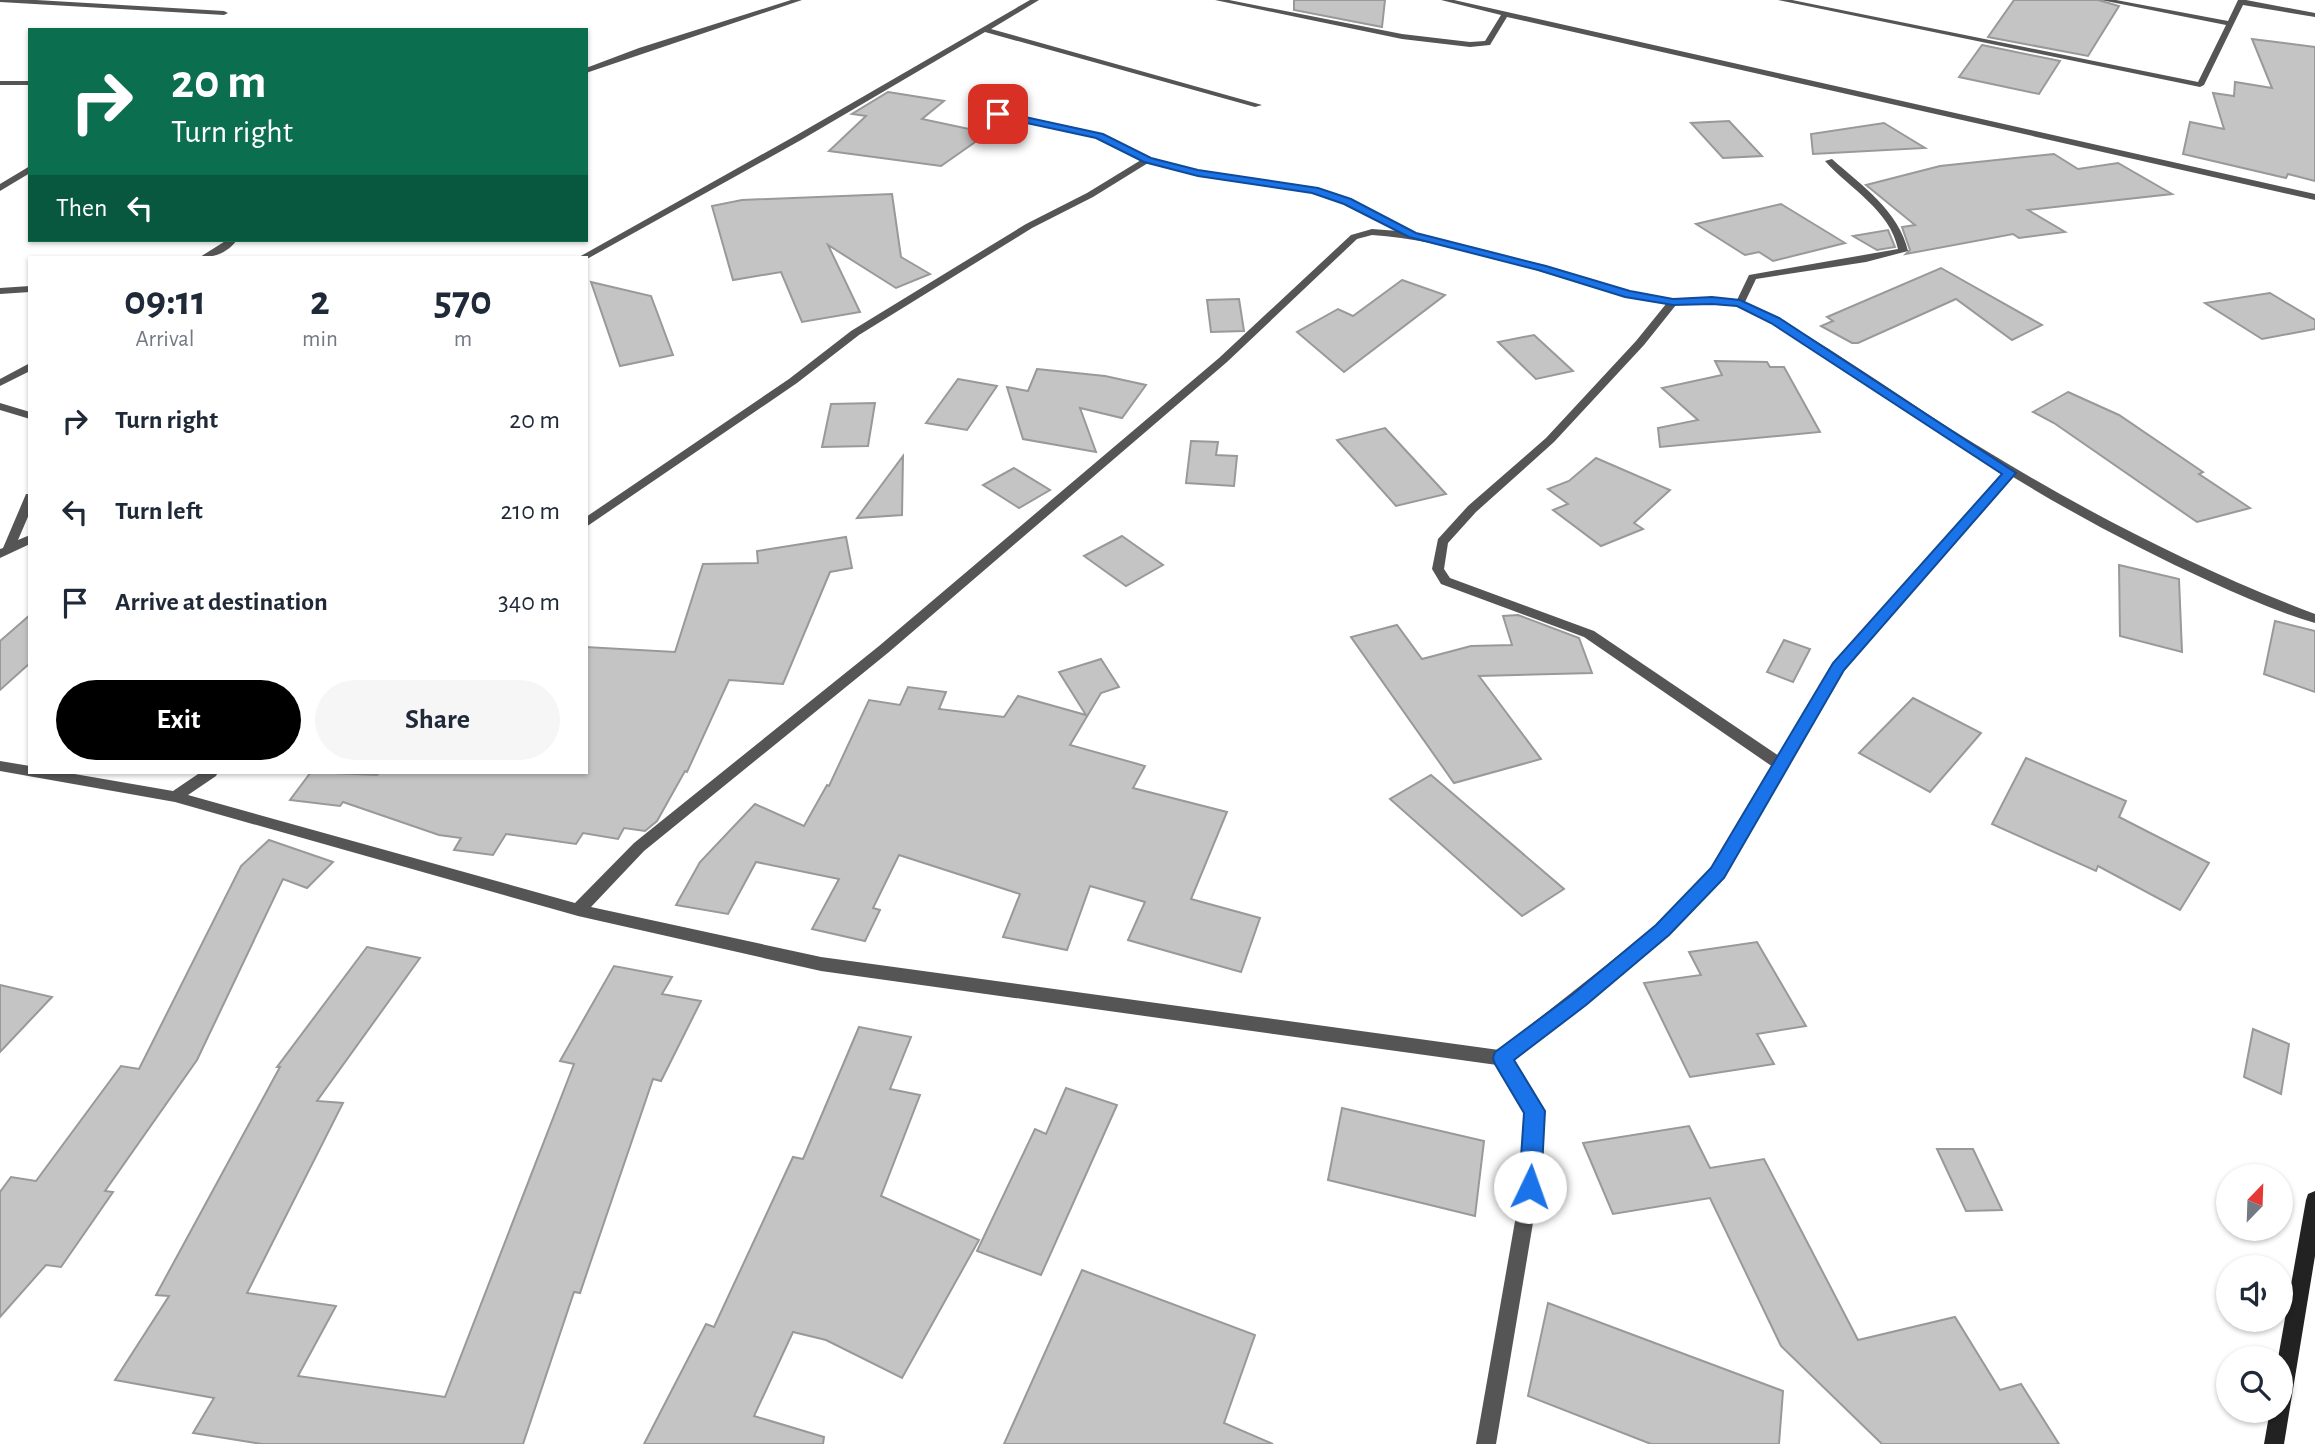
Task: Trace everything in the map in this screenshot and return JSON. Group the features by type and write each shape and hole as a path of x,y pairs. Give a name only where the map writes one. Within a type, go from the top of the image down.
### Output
{"main road":[{"path":"2290,1346 2315,1200"},
{"path":"2274,1444 2278,1423"}],"street":[{"path":"0,0 224,13"},
{"path":"588,70 797,0"},
{"path":"586,256 798,138 1035,0"},
{"path":"1219,0 1427,40 1473,46 1487,43 1505,14"},
{"path":"1445,0 2315,197"},
{"path":"1782,0 2200,85 2241,1 2315,15"},
{"path":"2105,0 2232,23"},
{"path":"983,29 1258,104"},
{"path":"0,83 28,83"},
{"path":"974,108 1100,136 1147,160 1198,173 1314,190 1348,202 1413,235"},
{"path":"588,522 782,389 855,333 1029,226 1090,195 1147,160"},
{"path":"1740,303 1752,277 1791,268 1878,258 1903,251 1903,240 1880,209 1829,161"},
{"path":"0,188 28,170"},
{"path":"578,911 639,847 884,649 1223,359 1354,237 1372,232 1413,235 1542,268 1629,294 1673,302 1712,300 1740,303 1775,320 2010,473 2192,570 2315,619"},
{"path":"207,256 230,242"},
{"path":"0,291 28,289"},
{"path":"1673,302 1640,343 1550,440 1472,509 1442,542 1438,569 1445,581 1589,634 1781,765"},
{"path":"0,383 28,367"},
{"path":"0,406 28,415"},
{"path":"49,774 176,797 578,911 821,964 1502,1058 1580,999 1663,930 1717,873 1838,667 2010,473"},
{"path":"5,551 28,501"},
{"path":"5,551 28,540"},
{"path":"0,766 28,770"},
{"path":"176,797 208,774"},
{"path":"1486,1444 1530,1187 1534,1111 1502,1058"}],"building":[{"path":"1294,0 1385,0 1382,27 1294,10"},
{"path":"2014,0 2098,0 2119,6 2088,56 1988,37"},
{"path":"2252,39 2315,47 2315,181 2288,174 2286,178 2183,154 2190,122 2224,129 2213,93 2234,96 2235,82 2272,88"},
{"path":"1982,45 2060,61 2039,94 1959,77"},
{"path":"888,92 944,101 922,119 988,133 941,166 829,151 866,116 852,114"},
{"path":"1729,121 1762,156 1723,158 1691,123"},
{"path":"1884,123 1925,148 1813,154 1811,134"},
{"path":"2054,154 2078,169 2118,163 2172,194 2028,210 2065,232 2019,238 2013,234 1906,254 1910,250 1902,227 1915,225 1866,185 1940,166"},
{"path":"892,194 901,257 930,274 896,288 828,245 860,312 802,322 781,272 733,280 712,206 742,200"},
{"path":"1781,204 1845,243 1773,261 1759,252 1745,255 1696,224"},
{"path":"1888,230 1895,247 1877,250 1853,236"},
{"path":"1941,268 2042,325 2012,340 1956,299 1858,343 1852,343 1821,326 1833,321 1827,317"},
{"path":"1402,280 1445,295 1344,372 1297,332 1338,309 1353,316"},
{"path":"591,282 651,296 673,355 620,366"},
{"path":"2270,293 2315,320 2315,329 2262,339 2205,303"},
{"path":"1239,299 1244,331 1211,332 1207,300"},
{"path":"1534,335 1573,371 1536,379 1498,342"},
{"path":"1715,361 1767,362 1770,367 1784,367 1820,432 1660,447 1658,428 1698,420 1662,388 1722,375"},
{"path":"1037,369 1105,376 1146,385 1122,418 1080,408 1096,452 1023,439 1007,387 1028,391"},
{"path":"958,379 997,386 967,430 926,423"},
{"path":"2068,392 2119,415 2203,472 2199,474 2250,508 2197,522 2054,423 2033,412"},
{"path":"875,403 868,446 822,447 831,404"},
{"path":"1385,428 1446,494 1396,506 1337,440"},
{"path":"1191,441 1218,442 1216,455 1237,456 1234,486 1186,483"},
{"path":"903,456 902,515 857,518"},
{"path":"1596,458 1670,490 1634,523 1643,529 1601,546 1553,510 1568,504 1548,489 1569,481"},
{"path":"1014,468 1050,490 1019,508 983,485"},
{"path":"1122,536 1163,565 1126,586 1084,556"},
{"path":"846,537 852,568 830,572 783,684 729,680 687,772 685,771 657,821 645,831 624,828 618,839 583,833 576,844 506,834 493,855 454,850 461,838 439,835 343,802 340,806 290,800 310,774 588,774 588,647 675,652 703,564 758,563 757,551"},
{"path":"2119,565 2179,579 2182,652 2120,636"},
{"path":"1518,615 1579,638 1592,673 1479,676 1541,759 1454,783 1351,637 1397,625 1422,659 1471,646 1512,645 1503,616"},
{"path":"28,617 28,665 0,690 0,641"},
{"path":"2275,621 2315,631 2315,692 2264,674"},
{"path":"1784,640 1810,649 1793,682 1767,672"},
{"path":"1101,659 1119,687 1101,693 1070,745 1145,766 1133,788 1227,812 1191,899 1260,918 1241,972 1128,940 1145,902 1090,886 1067,950 1003,937 1020,894 899,855 873,908 880,910 865,941 812,929 839,879 756,862 728,914 676,905 700,862 755,804 804,826 827,785 829,786 869,700 900,705 908,687 946,692 939,709 1004,717 1018,696 1086,715 1059,672"},
{"path":"1913,698 1981,733 1930,792 1859,753"},
{"path":"2026,758 2126,801 2119,817 2209,863 2180,910 2098,866 2096,871 1992,824"},
{"path":"1431,775 1564,889 1522,916 1390,799"},
{"path":"269,840 333,862 307,888 283,879 197,1060 105,1191 113,1192 61,1267 46,1265 0,1317 0,1192 11,1177 36,1181 121,1066 139,1069 241,866"},
{"path":"1757,942 1806,1026 1757,1034 1774,1064 1690,1077 1644,983 1701,975 1689,952"},
{"path":"367,947 420,958 317,1101 343,1103 247,1293 336,1306 298,1376 445,1397 574,1064 560,1061 614,966 672,977 662,994 701,1001 661,1081 653,1079 580,1293 574,1292 523,1444 262,1444 193,1433 214,1398 115,1380 169,1296 156,1295 280,1067 277,1067"},
{"path":"0,985 52,997 0,1052"},
{"path":"859,1027 911,1037 890,1089 920,1095 881,1196 979,1240 902,1378 826,1340 793,1332 754,1416 824,1437 823,1444 644,1444 706,1324 714,1327 793,1157 803,1159"},
{"path":"2253,1029 2289,1044 2281,1094 2244,1077"},
{"path":"1066,1088 1117,1105 1041,1275 977,1251 1035,1129 1046,1134"},
{"path":"1342,1108 1484,1141 1475,1216 1328,1180"},
{"path":"1689,1126 1710,1168 1764,1159 1858,1340 1955,1317 2000,1390 2021,1384 2059,1444 1882,1444 1781,1346 1710,1198 1613,1214 1583,1143"},
{"path":"1937,1149 1973,1149 2002,1210 1966,1211"},
{"path":"1082,1270 1255,1335 1224,1423 1273,1444 1004,1444"},
{"path":"1548,1303 1783,1391 1779,1444 1651,1444 1528,1396"}],"route":[{"path":"998,114 1100,136 1147,160 1198,173 1314,190 1348,202 1413,235 1542,268 1629,294 1673,302 1712,300 1740,303 1775,320 2010,473 1838,667 1717,873 1663,930 1580,999 1502,1058 1534,1111 1530,1187"}]}
